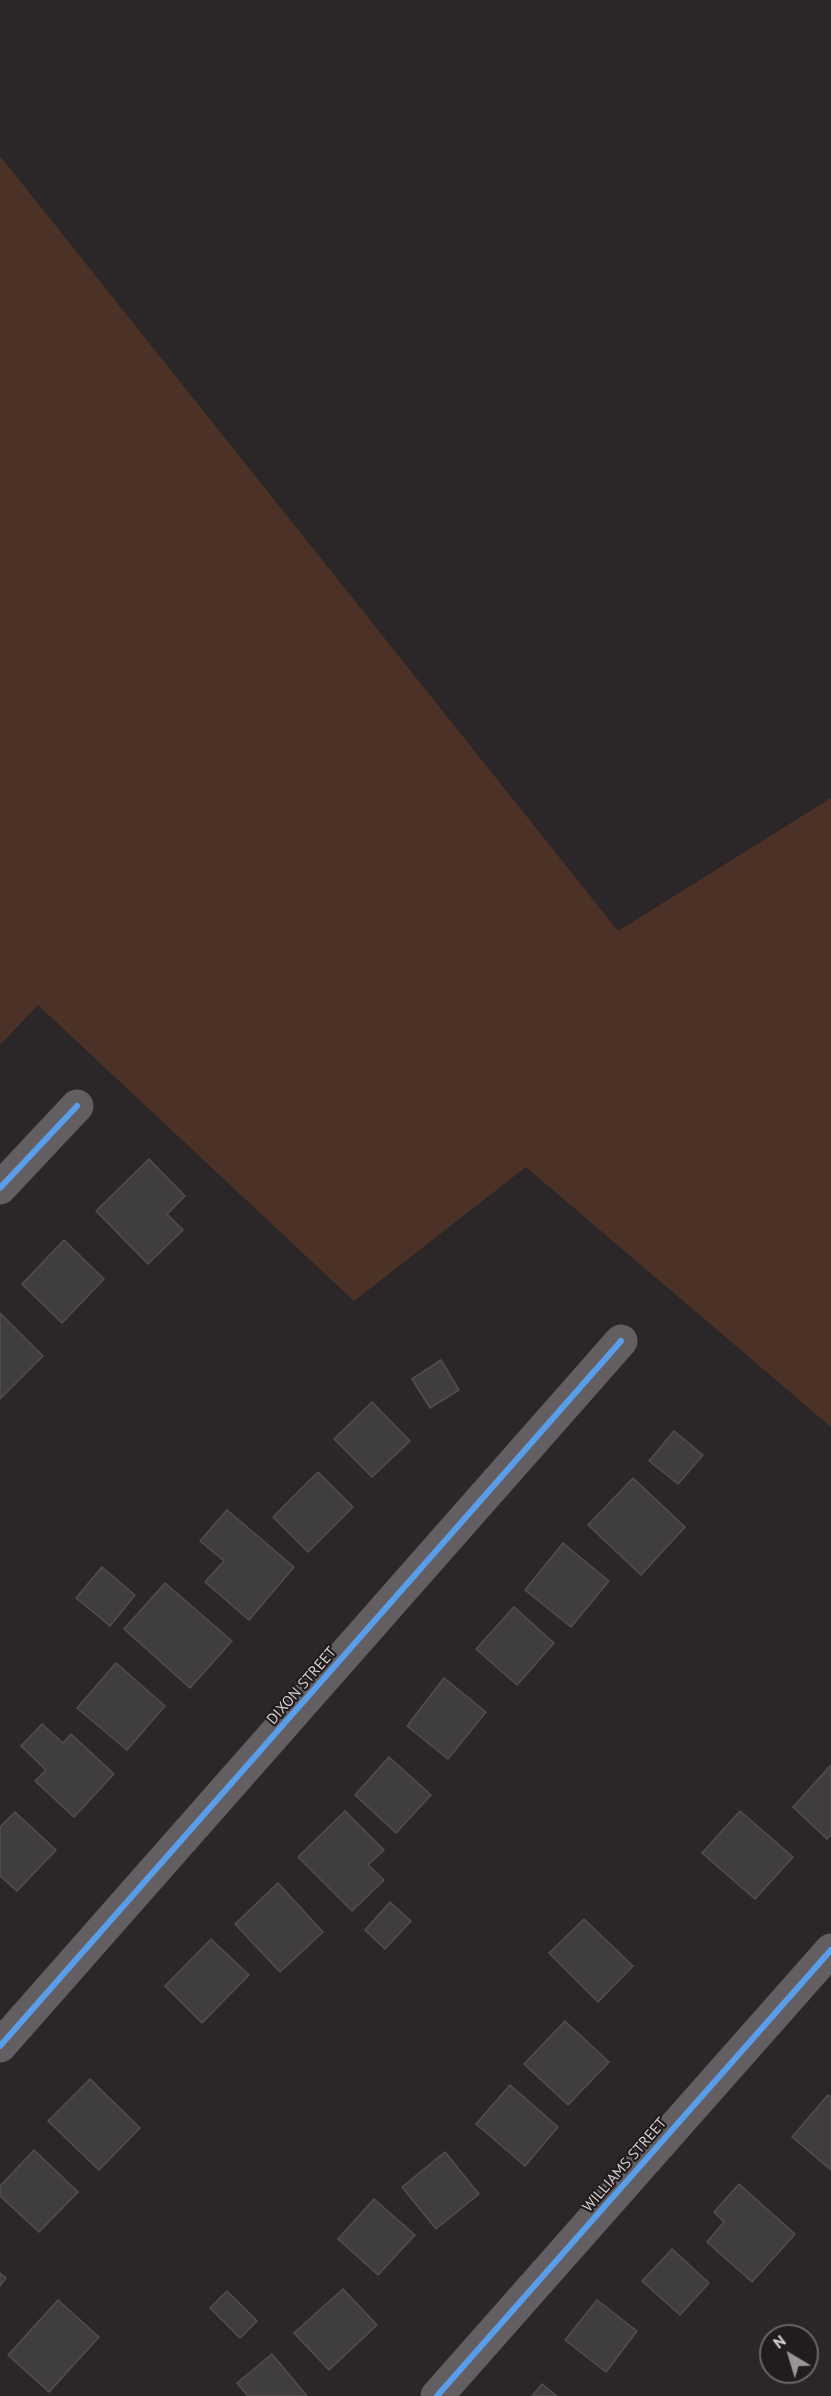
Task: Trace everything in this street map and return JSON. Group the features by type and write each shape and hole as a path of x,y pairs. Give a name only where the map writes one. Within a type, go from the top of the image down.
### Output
{"street":[{"path":"0,1188 77,1106"},
{"name":"DIXON STREET","path":"0,2046 621,1341"},
{"name":"WILLIAMS STREET","path":"437,2396 831,1950"}],"shaded area":[{"path":"0,156 618,931 831,798 831,1427 526,1167 354,1301 38,1005 0,1045"}],"building":[{"path":"149,1159 185,1196 167,1214 183,1230 148,1264 96,1211"},
{"path":"64,1240 104,1279 62,1323 22,1284"},
{"path":"0,1313 43,1356 0,1399"},
{"path":"441,1360 459,1390 430,1408 412,1379"},
{"path":"372,1402 410,1441 372,1477 334,1439"},
{"path":"674,1431 703,1455 678,1484 649,1461"},
{"path":"318,1472 353,1507 308,1552 273,1517"},
{"path":"633,1478 685,1527 641,1575 588,1525"},
{"path":"227,1510 294,1567 249,1620 205,1582 224,1561 200,1541"},
{"path":"563,1543 609,1581 571,1627 525,1590"},
{"path":"102,1567 135,1595 110,1626 76,1598"},
{"path":"165,1583 232,1641 190,1688 124,1629"},
{"path":"514,1607 554,1643 517,1685 476,1649"},
{"path":"116,1663 165,1706 127,1750 77,1708"},
{"path":"444,1678 486,1712 448,1759 407,1726"},
{"path":"42,1724 63,1743 71,1734 114,1774 74,1817 35,1781 46,1770 21,1746"},
{"path":"389,1757 431,1795 396,1833 355,1795"},
{"path":"831,1765 831,1835 827,1839 793,1807"},
{"path":"345,1811 384,1850 368,1865 384,1880 352,1911 298,1857"},
{"path":"740,1811 793,1857 755,1899 702,1853"},
{"path":"15,1812 56,1850 17,1891 0,1876 0,1827"},
{"path":"278,1883 323,1932 280,1972 235,1924"},
{"path":"390,1902 411,1921 385,1949 365,1930"},
{"path":"584,1919 633,1966 598,2002 549,1953"},
{"path":"211,1939 249,1975 202,2023 165,1986"},
{"path":"565,2021 609,2062 568,2105 524,2064"},
{"path":"90,2079 140,2128 99,2170 48,2121"},
{"path":"510,2085 558,2127 525,2166 476,2124"},
{"path":"828,2095 831,2097 831,2170 792,2137"},
{"path":"34,2150 78,2192 39,2232 0,2196 0,2186"},
{"path":"445,2152 479,2194 436,2229 402,2187"},
{"path":"739,2184 795,2234 752,2282 707,2242 724,2222 714,2212"},
{"path":"374,2199 415,2235 378,2275 338,2239"},
{"path":"672,2249 709,2283 680,2315 642,2281"},
{"path":"0,2273 6,2278 0,2286"},
{"path":"343,2289 377,2325 329,2370 294,2333"},
{"path":"227,2291 257,2321 240,2338 210,2308"},
{"path":"58,2300 99,2337 49,2392 8,2355"},
{"path":"597,2300 637,2331 606,2372 565,2340"},
{"path":"272,2354 307,2396 248,2396 237,2383"},
{"path":"542,2384 557,2396 532,2396"}],"cycle path":[{"path":"0,1188 77,1106"},
{"path":"0,2046 621,1341"},
{"path":"437,2396 831,1950"}]}
